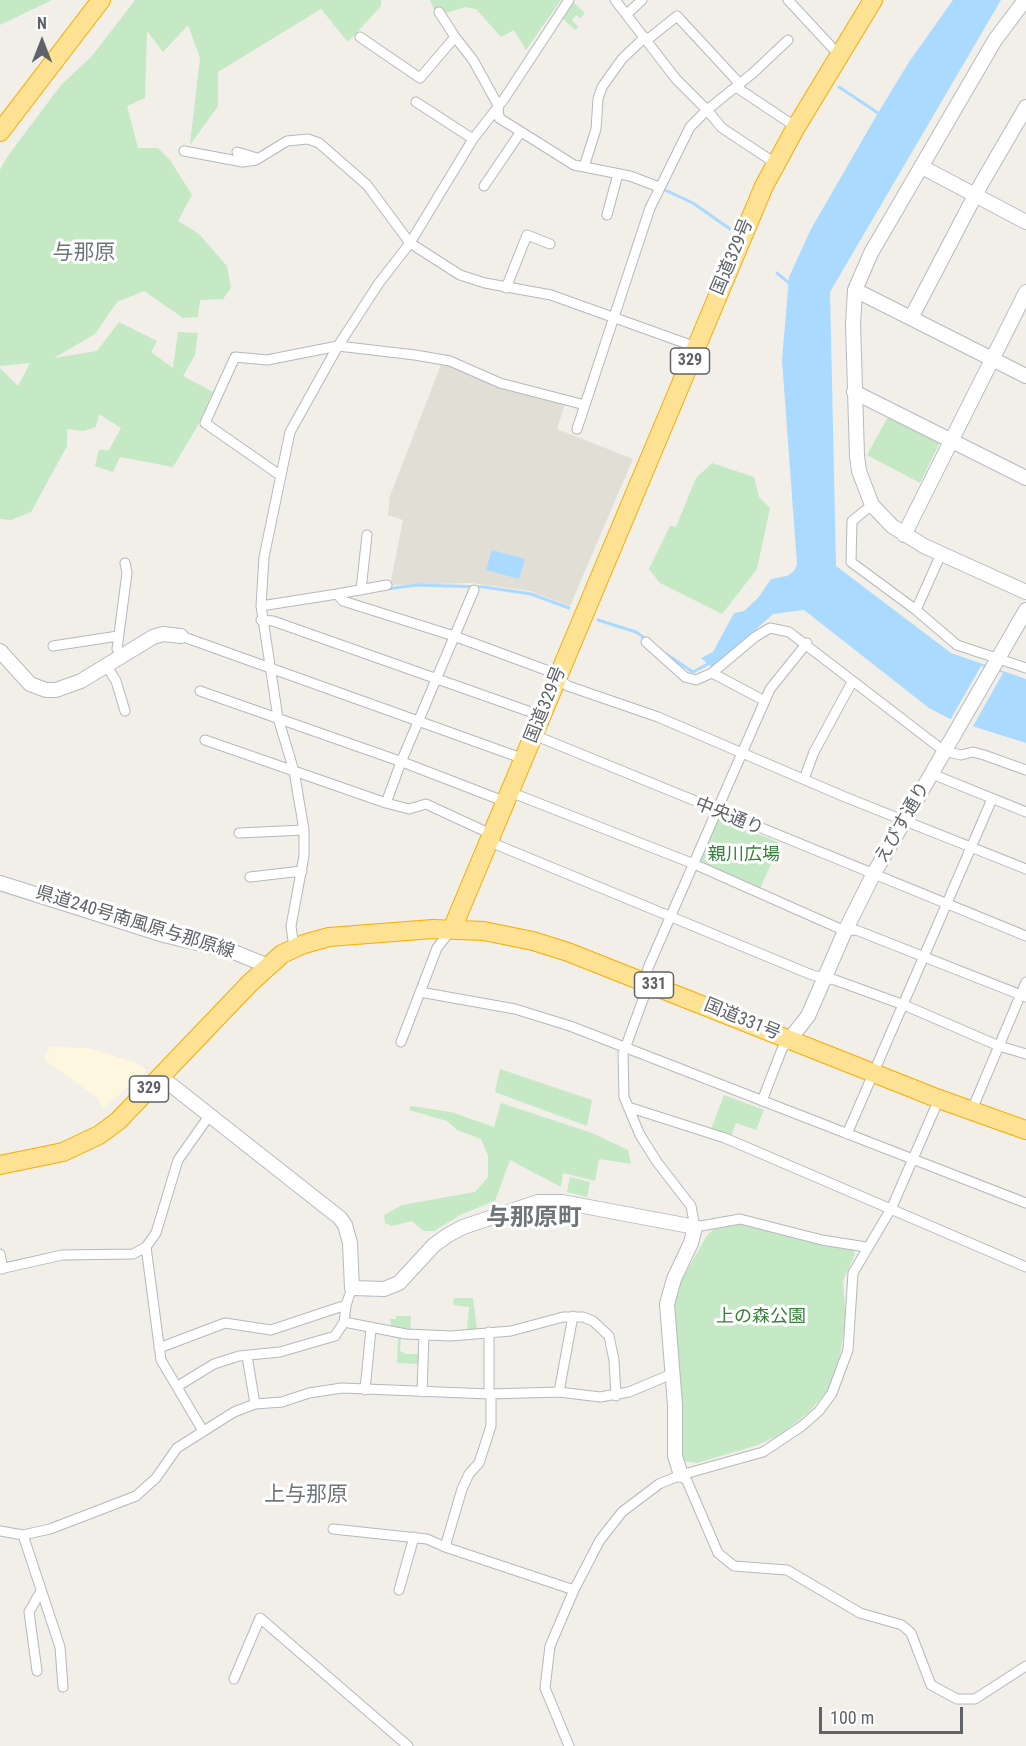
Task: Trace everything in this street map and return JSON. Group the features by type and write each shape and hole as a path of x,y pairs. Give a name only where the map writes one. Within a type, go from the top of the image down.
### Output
{"highway":[{"path":"0,132 101,0"},
{"name":"国道329号","path":"452,929 775,163 873,0"},
{"name":"329","path":"0,1166 43,1158 79,1146 118,1120 268,966 294,948 329,937 452,929"},
{"name":"国道331号","path":"452,929 484,931 533,941 646,981 939,1100 1026,1130"}],"street":[{"path":"294,948 291,926 302,871 304,830 294,771 278,718 261,620 264,557 290,432 338,346 379,283 410,243 473,139 569,0"},
{"path":"615,0 676,79 722,128 775,163"},
{"path":"627,14 642,0"},
{"path":"788,0 839,55"},
{"path":"1025,0 995,40 871,253 855,290 853,324 859,471 872,505 904,535 1026,592"},
{"path":"439,12 455,38 473,60 498,105 499,118 574,165 618,174 659,187"},
{"path":"584,167 597,129 598,99 602,87 622,59 677,16 738,86 796,127"},
{"path":"360,37 420,78 455,38"},
{"path":"577,429 616,317 625,279 659,187 690,127 788,40"},
{"path":"416,102 473,139"},
{"path":"911,318 974,196 1021,128 1026,107"},
{"path":"484,186 520,133"},
{"path":"184,151 243,162 258,159 287,141 308,139 319,143 367,185 410,243 460,275 506,288 551,295 696,347"},
{"path":"237,152 258,159"},
{"path":"922,167 1026,222"},
{"path":"607,215 618,174"},
{"path":"506,288 527,235 550,244"},
{"path":"855,290 1026,376"},
{"path":"904,535 1026,292"},
{"path":"281,476 205,423 207,414 235,357 267,360 338,346 450,362 510,386 585,405"},
{"path":"854,392 1026,478"},
{"path":"872,505 852,521 851,562 916,610 957,645 995,664 1026,668"},
{"path":"361,590 367,535"},
{"path":"916,610 941,554"},
{"path":"121,655 117,649 127,573 125,563"},
{"path":"261,606 387,585"},
{"path":"386,803 418,720 422,716 474,590"},
{"path":"337,594 343,601 454,636 546,670 568,686 658,717 804,780 1026,869"},
{"name":"えびす通り","path":"789,1040 808,1016 845,931 873,875 1026,610"},
{"path":"261,620 273,621 542,716"},
{"path":"646,642 685,677 696,680 712,673 770,628 789,632 852,682 947,747 961,755 973,752 1026,770"},
{"path":"0,651 24,679 46,690 71,686 153,637 163,634 181,636 524,759"},
{"path":"53,646 118,636"},
{"path":"807,644 770,689 741,753 648,968 645,994 622,1054 623,1083 628,1107 640,1135 657,1162 691,1206 695,1227 691,1244 669,1291 667,1315 675,1405 675,1456 681,1475 687,1481 718,1553 734,1566 787,1570 860,1613 902,1625 911,1633 931,1685 957,1699 975,1699 1026,1666"},
{"path":"106,665 116,681 125,711"},
{"path":"712,673 765,701"},
{"path":"804,780 814,752 852,682"},
{"path":"200,692 508,797 694,864 845,931 856,930 1023,996"},
{"name":"中央通り","path":"534,735 716,812 1026,936"},
{"path":"205,740 386,803 409,809 426,804 491,839 670,916 824,979 835,980 904,1005 999,1046 1026,1054"},
{"path":"932,774 1026,812"},
{"path":"847,1134 992,799"},
{"path":"239,833 304,830"},
{"path":"250,877 302,871"},
{"name":"県道240号南風原与那原線","path":"0,883 164,935 234,952 268,966"},
{"path":"401,1042 437,948 452,929"},
{"path":"971,1112 1023,996 1026,982"},
{"path":"420,992 531,1013 625,1047 912,1161 1026,1203"},
{"path":"762,1101 782,1049 789,1040"},
{"path":"161,1077 339,1218 345,1225 350,1243 352,1288 346,1305 344,1322 335,1336 280,1352 239,1356 214,1364 178,1386"},
{"path":"569,1746 545,1688 550,1646 574,1590 604,1533 622,1512 651,1490 681,1475 763,1452 819,1410 832,1394 844,1366 851,1328 851,1283 866,1247 892,1207 939,1100"},
{"path":"628,1107 725,1138 892,1207 941,1232 1026,1266"},
{"path":"0,1254 1,1269 62,1255 132,1254 146,1247 156,1233 178,1160 208,1116"},
{"path":"352,1288 384,1290 399,1283 434,1245 448,1235 463,1227 538,1202 562,1202 695,1227 740,1219 822,1240 866,1247"},
{"path":"146,1247 161,1360 203,1431"},
{"path":"159,1348 225,1323 271,1330 346,1305"},
{"path":"344,1322 371,1329 451,1336 511,1330 573,1316 593,1321 609,1336 615,1360 616,1395"},
{"path":"559,1392 573,1316"},
{"path":"365,1390 371,1329"},
{"path":"445,1547 462,1489 469,1474 479,1463 491,1426 489,1332"},
{"path":"422,1392 424,1335"},
{"path":"248,1356 255,1404"},
{"path":"0,1532 23,1535 50,1529 136,1496 156,1478 177,1448 234,1412 255,1404 282,1402 329,1389 490,1394 559,1392 590,1397 616,1395 672,1374"},
{"path":"333,1529 426,1539 574,1590"},
{"path":"23,1535 60,1647 63,1687"},
{"path":"399,1590 414,1538"},
{"path":"38,1671 28,1612 42,1591"},
{"path":"234,1679 260,1618 408,1746"}],"shaded area":[{"path":"442,362 565,404 557,429 633,459 570,606 530,591 471,583 390,585 403,520 388,515 390,496"},
{"path":"50,1047 88,1048 136,1063 147,1070 104,1108 96,1097 44,1059"}],"green space":[{"path":"0,0 52,0 0,25"},
{"path":"135,0 381,0 381,6 348,42 321,9 218,72 218,106 190,145 200,58 188,25 163,52 147,31 145,98 127,106 138,148 158,148 170,160 192,195 178,221 199,234 227,266 231,288 223,299 200,300 198,317 183,318 144,291 117,302 95,334 54,358 97,351 119,322 157,341 151,352 173,368 178,332 198,333 195,355 183,376 213,392 197,427 173,467 120,457 113,472 95,466 99,450 109,450 121,428 99,414 96,427 83,431 67,429 67,446 31,512 11,520 0,519 0,368 18,386 30,363 0,366 0,170 7,157 61,85 92,56"},
{"path":"430,0 561,0 526,50 514,30 501,37 476,9 465,7 437,16"},
{"path":"574,3 585,13 580,18 576,15 572,20 578,27 575,30 562,18"},
{"path":"889,415 940,442 920,483 867,455"},
{"path":"712,463 754,477 759,497 770,508 757,569 722,614 660,583 649,569 670,526 676,527 696,478"},
{"name":"親川広場","path":"719,818 780,843 760,889 704,865 701,859"},
{"path":"500,1069 592,1100 587,1126 495,1092"},
{"path":"724,1095 764,1110 756,1130 736,1123 731,1136 711,1129"},
{"path":"501,1103 592,1133 628,1150 631,1164 599,1159 595,1181 563,1173 561,1187 510,1160 495,1201 462,1214 434,1231 424,1231 412,1221 392,1226 385,1223 384,1215 402,1205 475,1192 488,1177 488,1156 481,1139 457,1130 447,1121 409,1110 411,1106 451,1112 494,1127"},
{"path":"570,1177 590,1182 587,1197 567,1192"},
{"name":"上の森公園","path":"740,1223 824,1246 853,1249 855,1254 843,1281 846,1319 838,1366 827,1391 809,1412 781,1434 758,1445 697,1463 683,1461 675,1303 680,1283 706,1237 717,1225"},
{"path":"454,1298 473,1298 477,1329 467,1331 469,1307 453,1305"},
{"path":"396,1316 411,1316 410,1331 392,1330 390,1319 396,1319"},
{"path":"398,1338 401,1339 400,1351 406,1354 421,1354 420,1364 397,1363"}],"water":[{"path":"953,0 1001,0 830,292 836,566 951,653 1026,679 1026,743 950,719 929,708 804,610 773,614 713,668 701,658 713,652 734,613 744,611 758,598 771,579 787,576 794,571 797,564 782,360 789,277 811,229 878,113 909,62"},
{"path":"492,550 525,559 519,579 486,570"}],"pier":[{"path":"981,666 1003,673 972,728 949,722"}],"waterway":[{"path":"839,87 878,113"},
{"path":"665,190 693,203 730,229"},
{"path":"777,273 789,283"},
{"path":"386,589 417,585 484,587 531,594 569,608"},
{"path":"598,620 636,632 646,639"},
{"path":"666,654 693,672 708,664"}],"district":[{"name":"与那原","path":"84,254"},
{"name":"与那原町","path":"534,1219"},
{"name":"上与那原","path":"306,1496"}]}
